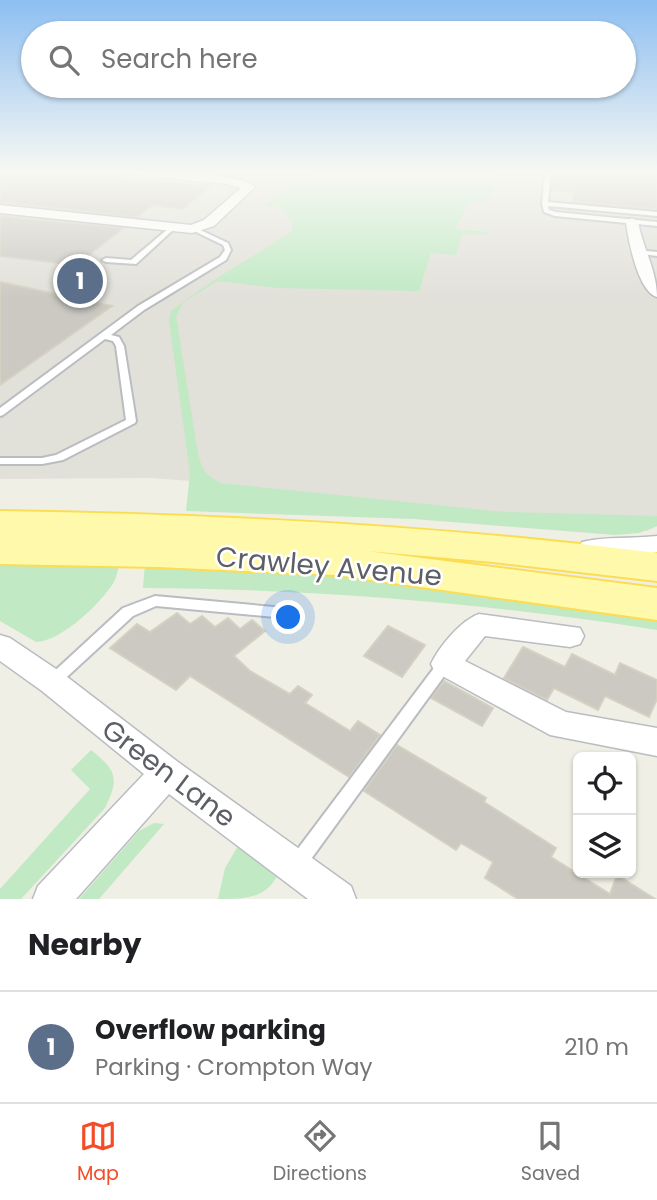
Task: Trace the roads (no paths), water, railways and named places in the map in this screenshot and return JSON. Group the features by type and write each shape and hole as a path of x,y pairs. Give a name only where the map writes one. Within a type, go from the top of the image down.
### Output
{"main road":[{"name":"Crawley Avenue","path":"0,524 169,526 414,540 657,568"},
{"name":"Crawley Avenue","path":"0,550 158,553 336,561 657,604"}],"street":[{"path":"42,214 171,229 194,229 209,223 219,214"},
{"path":"632,222 643,270 657,292"},
{"path":"414,540 606,549 657,544"},
{"path":"570,636 479,625 445,664 561,724 657,742"},
{"name":"Green Lane","path":"0,646 52,682 167,773 338,899"},
{"path":"51,899 167,773"}],"lane":[{"path":"552,214 657,224"},
{"path":"106,260 133,262 171,229"},
{"path":"0,413 141,308 225,256 228,250 223,241 194,229"},
{"path":"637,252 657,254"},
{"path":"0,461 42,461 59,458 131,421 120,346 118,341 106,336"},
{"path":"52,682 128,612 155,601 285,613"},
{"path":"295,868 445,664"}],"place":[{"name":"Overflow parking","path":"80,281"}]}
